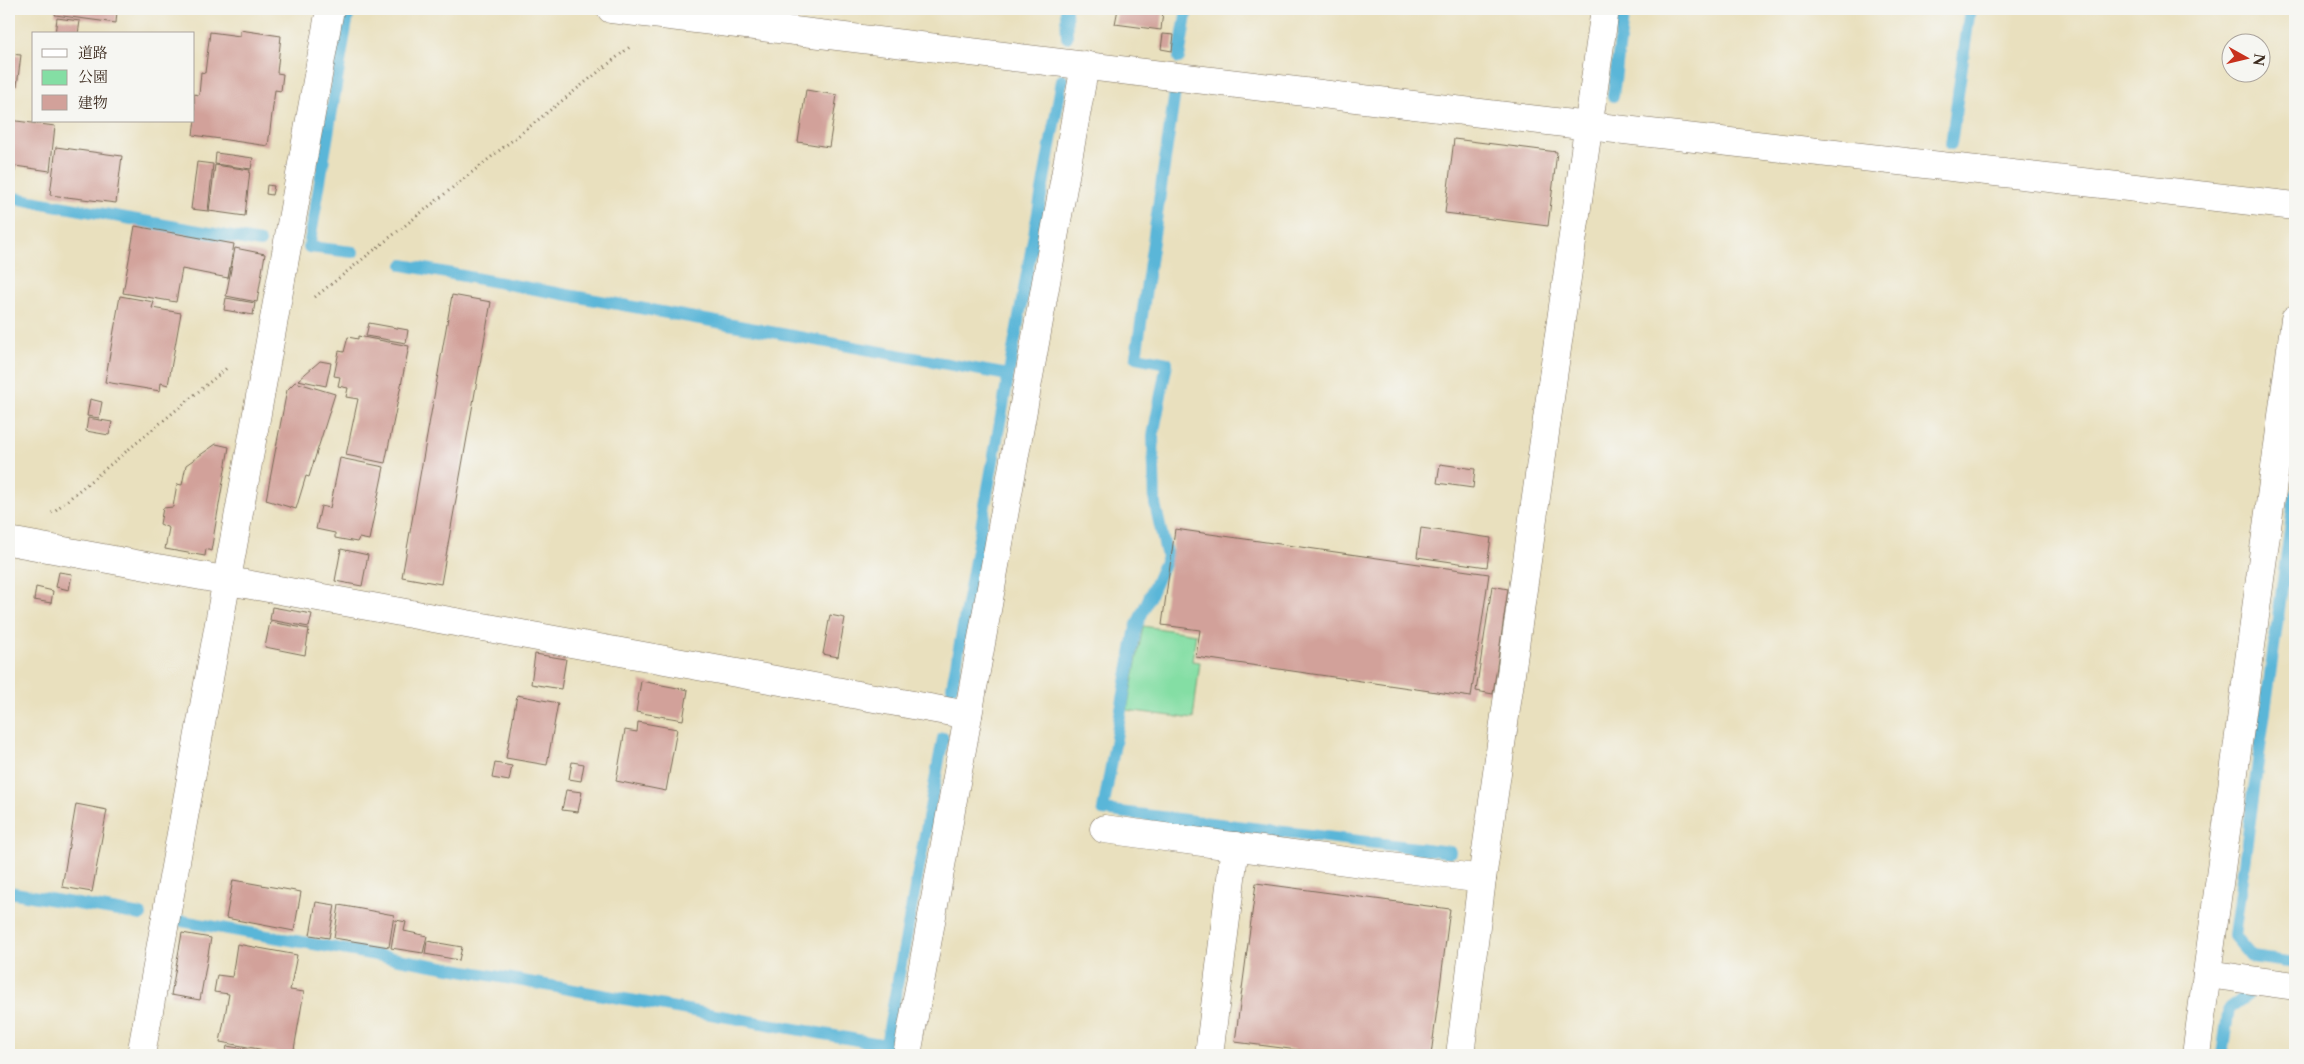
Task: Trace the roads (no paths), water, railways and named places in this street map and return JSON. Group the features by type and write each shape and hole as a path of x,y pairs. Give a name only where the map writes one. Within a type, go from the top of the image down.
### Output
{"street":[{"path":"141,1055 330,9"},
{"path":"611,9 1590,126 2295,206"},
{"path":"1460,1055 1482,879 1590,126 1605,9"},
{"path":"907,1055 1085,65"},
{"path":"2196,1055 2295,319"},
{"path":"13,542 968,715"},
{"path":"1104,829 1482,879"},
{"path":"1209,1055 1235,846"},
{"path":"2207,974 2295,986"}],"waterway":[{"path":"349,9 309,247 353,252"},
{"path":"1066,9 1067,37"},
{"path":"1179,58 1187,9"},
{"path":"1613,96 1624,9"},
{"path":"1951,144 1970,9"},
{"path":"952,687 1062,80"},
{"path":"1175,92 1136,357 1167,363 1153,436 1155,504 1167,557 1136,627 1103,810 1450,852"},
{"path":"9,197 260,242"},
{"path":"403,265 1008,375"},
{"path":"2295,494 2234,936 2252,957 2295,963"},
{"path":"884,1055 943,738"},
{"path":"9,892 141,915"},
{"path":"182,921 886,1045"},
{"path":"2222,1055 2229,1008 2249,994"}]}
